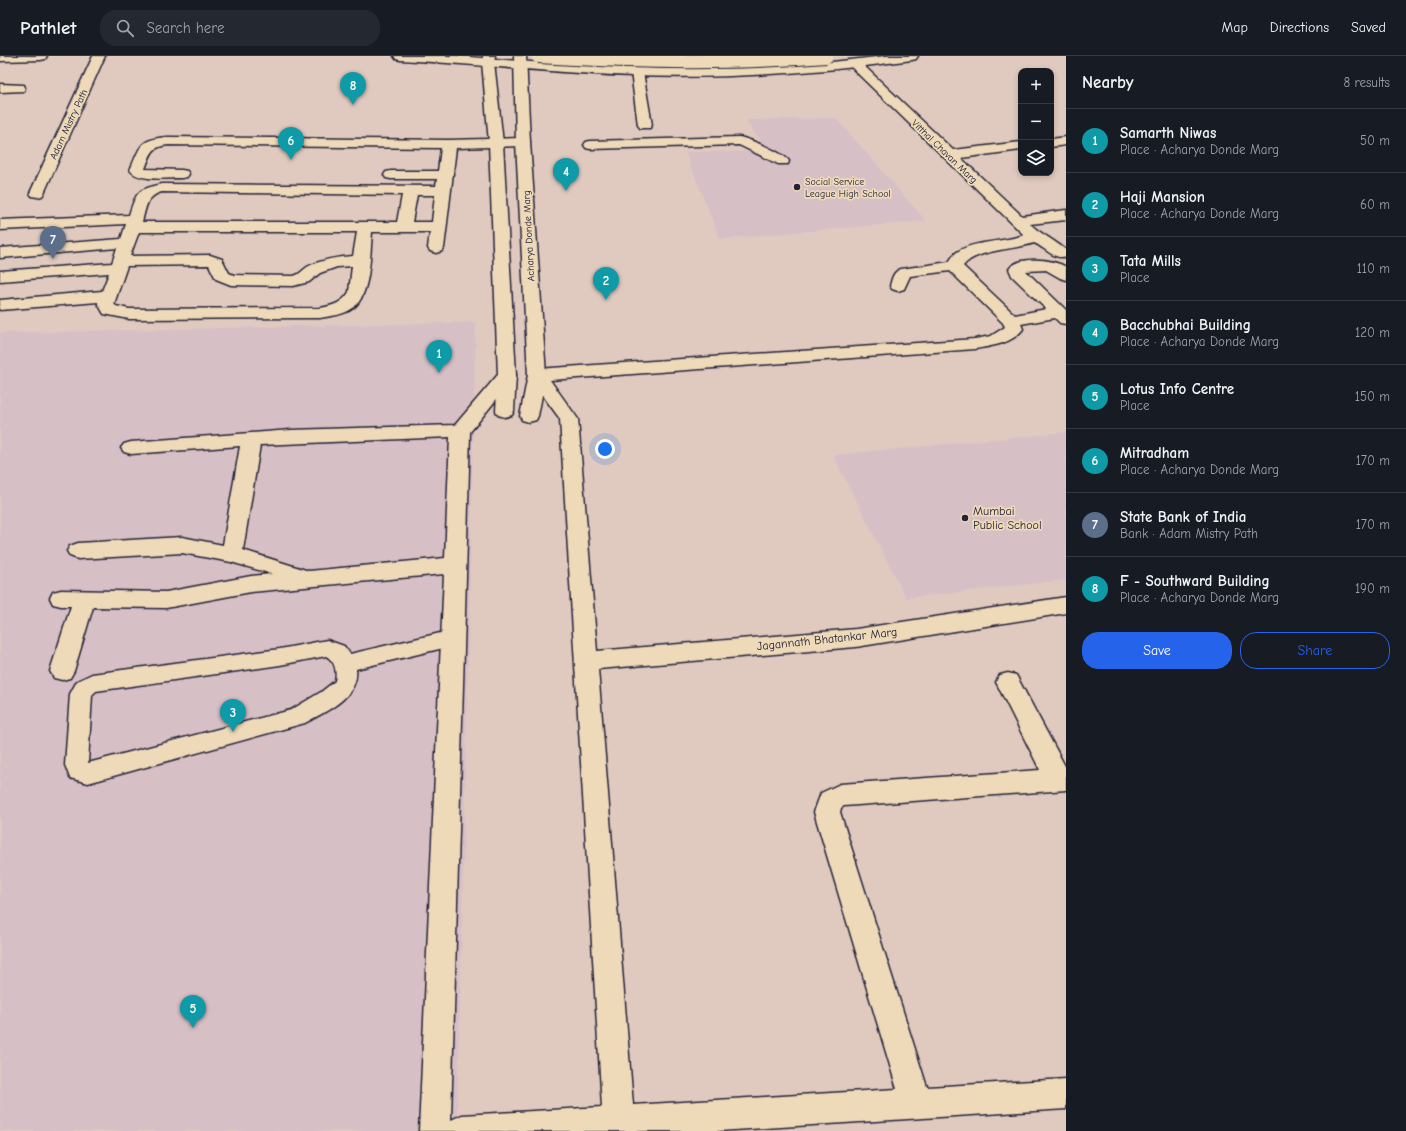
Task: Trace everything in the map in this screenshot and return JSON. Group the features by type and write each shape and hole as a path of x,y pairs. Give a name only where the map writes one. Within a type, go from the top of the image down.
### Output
{"main road":[{"path":"0,57 41,56"},
{"name":"Adam Mistry Path","path":"36,193 99,56"},
{"path":"400,56 555,62 637,72 700,73 794,70 856,65 912,56"},
{"path":"538,56 595,60 697,63 786,60 826,56"},
{"path":"489,59 496,143 507,375 505,411"},
{"name":"Acharya Donde Marg","path":"519,60 537,375 529,416"},
{"name":"Vitthal Chavan Marg","path":"856,65 1019,221 1026,245"},
{"path":"637,72 645,125"},
{"path":"0,88 19,88"},
{"path":"194,174 147,174 141,173 137,170 148,146 156,142 168,141 449,144 523,142"},
{"path":"1054,143 1066,141"},
{"path":"436,248 449,144"},
{"path":"949,155 1018,146"},
{"path":"374,175 446,175"},
{"path":"365,226 357,292 353,300 346,305 320,313 129,314 110,310 106,304 143,196 150,191 162,188 444,191"},
{"path":"404,226 410,190"},
{"path":"1019,221 1066,215"},
{"path":"1042,218 1060,242"},
{"path":"0,225 134,223 439,227"},
{"path":"898,286 902,274 906,272 954,266 962,256 977,250 1060,242"},
{"path":"0,253 127,243"},
{"path":"1026,245 1042,265"},
{"path":"0,276 119,264 210,260 216,262 222,276 231,280 293,281 303,279 314,270 335,262 361,261"},
{"path":"1062,315 1018,273 1017,269 1042,265 1055,266 1066,276"},
{"path":"537,375 975,344 996,340 1014,329 1011,321 954,266"},
{"path":"0,305 108,296"},
{"path":"1011,321 1062,315"},
{"path":"435,1131 460,430 507,375"},
{"path":"537,375 569,419 619,1122"},
{"path":"131,448 291,436 460,430"},
{"path":"232,554 251,439"},
{"path":"78,551 182,545 232,554 312,579"},
{"path":"61,598 166,600 251,584 456,565"},
{"path":"62,671 85,598"},
{"name":"Jagannath Bhatankar Marg","path":"586,661 856,638 1066,605"},
{"path":"917,1104 827,812 830,801 840,795 1062,780 1008,682"},
{"path":"462,1131 1066,1094"}],"lane":[{"path":"645,125 649,143"},
{"path":"590,145 747,142 765,152 777,156 783,161"},
{"path":"344,664 453,638"},
{"path":"327,648 338,651 344,664 347,674 342,686 310,710 297,717 88,773 78,771 76,766 81,694 85,687 92,683 269,658 327,648"}],"shaded area":[{"name":"Social Service League High School","path":"836,118 926,221 720,239 685,152 767,151 746,120"},
{"path":"476,322 457,1131 0,1131 0,333"},
{"name":"Mumbai Public School","path":"1066,432 1066,580 906,598 833,455"}],"place":[{"name":"F - Southward Building","path":"353,105"},
{"name":"Mitradham","path":"291,160"},
{"name":"Social Service League High School","path":"797,187"},
{"name":"Bacchubhai Building","path":"566,191"},
{"name":"State Bank of India","path":"53,259"},
{"name":"Haji Mansion","path":"606,300"},
{"name":"Samarth Niwas","path":"439,373"},
{"name":"Mumbai Public School","path":"965,518"},
{"name":"Tata Mills","path":"233,732"},
{"name":"Lotus Info Centre","path":"193,1028"}]}
